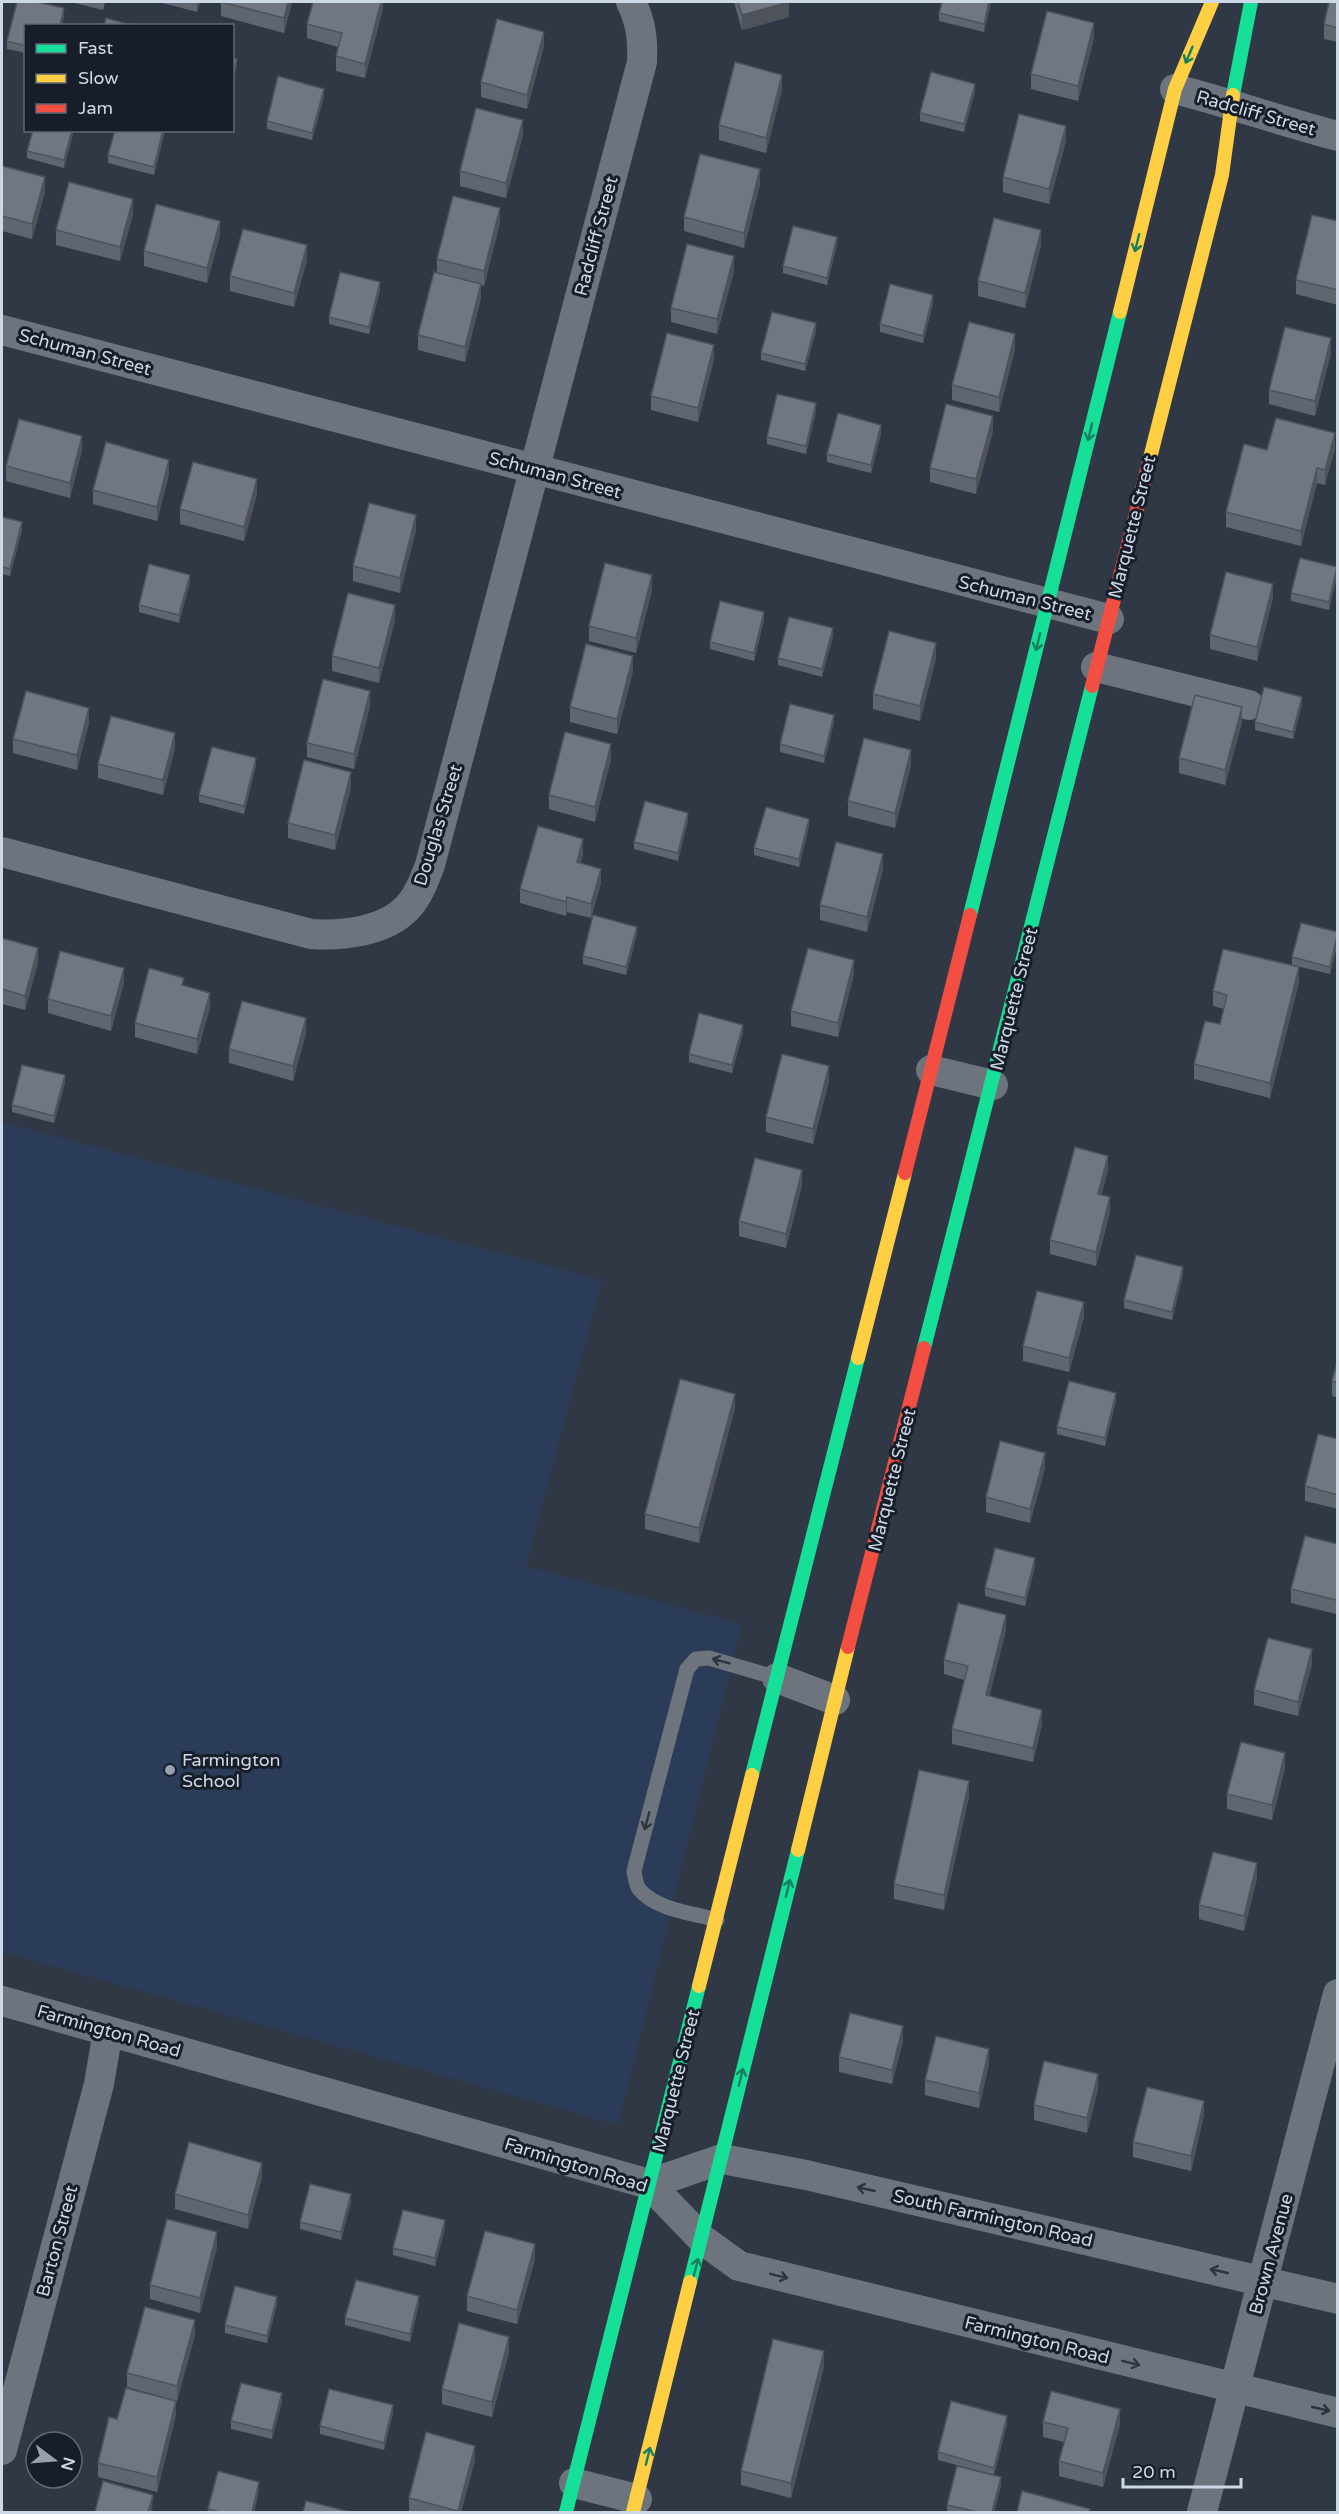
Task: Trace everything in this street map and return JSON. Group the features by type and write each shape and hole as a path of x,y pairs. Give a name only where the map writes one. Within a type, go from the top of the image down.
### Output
{"street":[{"name":"Radcliff Street","path":"534,470 642,62 643,39 638,16 631,2"},
{"name":"Marquette Street","path":"566,2512 931,1070 1175,89 1212,2"},
{"name":"Marquette Street","path":"574,2483 635,2506 703,2240 835,1700 993,1085 1096,668 1222,175 1231,104 1251,2"},
{"name":"Radcliff Street","path":"1175,89 1231,104 1282,122 1338,136"},
{"name":"Schuman Street","path":"2,330 1109,620"},
{"name":"Douglas Street","path":"2,852 311,934 333,936 359,931 385,922 407,908 420,890 430,865 534,470"},
{"path":"1096,668 1249,705"},
{"name":"Marquette Street","path":"931,1070 993,1085"},
{"path":"777,1678 835,1700"},
{"name":"Brown Avenue","path":"1202,2512 1338,1994"},
{"name":"Farmington Road","path":"2,2001 649,2184 703,2240 739,2266 1338,2413"},
{"name":"Barton Street","path":"2,2450 99,2084 108,2031"},
{"name":"South Farmington Road","path":"649,2184 722,2159 806,2175 1338,2299"}],"lane":[{"path":"717,1920 664,1906 650,1899 638,1888 634,1871 687,1669 696,1659 710,1658 777,1678"}],"shaded area":[{"path":"2,1122 602,1280 526,1566 742,1624 618,2125 2,1952"}],"building":[{"path":"17,2 37,2 64,8 60,24 24,24 24,45 7,41"},
{"path":"221,2 288,2 284,18"},
{"path":"313,2 381,2 365,64 336,56 342,33 307,24"},
{"path":"738,2 789,2 742,15"},
{"path":"942,2 989,2 984,24 939,13"},
{"path":"1329,2 1338,2 1338,28 1324,24"},
{"path":"1047,11 1094,23 1078,86 1031,74"},
{"path":"106,18 127,24 104,24"},
{"path":"497,19 544,32 527,95 481,82"},
{"path":"735,62 782,75 766,138 719,125"},
{"path":"931,72 975,84 964,124 920,113"},
{"path":"278,76 324,89 312,133 267,121"},
{"path":"476,108 523,120 506,183 460,171"},
{"path":"1019,114 1066,126 1049,189 1003,177"},
{"path":"32,132 71,132 64,160 27,151"},
{"path":"114,132 163,132 154,167 108,155"},
{"path":"700,154 760,169 744,233 684,217"},
{"path":"2,166 45,177 32,224 2,216"},
{"path":"69,182 133,199 120,247 56,230"},
{"path":"453,196 500,208 484,271 437,259"},
{"path":"156,204 220,221 207,268 144,251"},
{"path":"1312,215 1338,221 1338,290 1296,280"},
{"path":"994,218 1041,230 1025,293 978,281"},
{"path":"793,226 837,237 827,278 783,266"},
{"path":"243,229 307,245 294,293 230,276"},
{"path":"687,244 734,256 717,319 671,308"},
{"path":"340,272 380,282 369,327 329,317"},
{"path":"434,272 481,284 465,347 418,335"},
{"path":"890,284 933,295 923,336 880,324"},
{"path":"772,312 816,323 805,364 761,353"},
{"path":"969,322 1015,334 999,397 952,385"},
{"path":"1285,327 1331,338 1315,401 1269,390"},
{"path":"667,333 714,345 698,408 651,396"},
{"path":"777,394 816,403 806,446 767,437"},
{"path":"946,404 993,416 976,479 930,468"},
{"path":"838,413 881,425 871,465 827,454"},
{"path":"1276,418 1335,433 1325,470 1317,468 1301,531 1226,512 1244,444 1267,450"},
{"path":"19,419 82,436 70,483 6,466"},
{"path":"106,442 169,460 157,507 93,490"},
{"path":"193,462 257,479 244,527 180,509"},
{"path":"369,503 416,515 400,578 353,566"},
{"path":"2,517 22,522 10,569 2,567"},
{"path":"1300,558 1337,567 1329,602 1291,593"},
{"path":"605,563 652,575 636,638 589,626"},
{"path":"149,564 190,575 179,615 139,605"},
{"path":"1226,572 1273,584 1257,647 1210,635"},
{"path":"348,593 395,605 379,668 332,656"},
{"path":"720,601 764,612 754,653 710,642"},
{"path":"789,617 833,628 822,669 778,658"},
{"path":"889,631 936,643 920,706 873,694"},
{"path":"586,644 633,656 617,719 570,707"},
{"path":"323,679 370,691 354,754 307,743"},
{"path":"1264,687 1302,697 1293,732 1255,722"},
{"path":"26,691 89,708 77,755 13,739"},
{"path":"1195,695 1242,707 1225,770 1179,758"},
{"path":"790,704 834,715 824,756 780,744"},
{"path":"111,716 175,733 163,780 98,764"},
{"path":"565,732 611,744 595,807 549,795"},
{"path":"864,738 911,750 895,813 848,801"},
{"path":"212,747 256,758 244,806 199,795"},
{"path":"304,760 351,772 335,835 288,823"},
{"path":"645,801 688,813 678,853 634,842"},
{"path":"766,807 809,819 799,859 754,848"},
{"path":"538,826 583,839 577,862 601,869 591,904 567,897 566,902 520,889"},
{"path":"836,842 883,854 867,917 820,905"},
{"path":"593,915 637,927 626,967 583,956"},
{"path":"1301,923 1338,932 1330,967 1292,957"},
{"path":"2,938 38,948 25,996 2,989"},
{"path":"808,948 854,960 838,1023 791,1011"},
{"path":"1223,949 1299,967 1270,1083 1194,1064 1205,1021 1220,1024 1227,995 1213,991"},
{"path":"60,951 124,968 111,1016 48,999"},
{"path":"149,968 184,978 182,985 210,993 197,1039 135,1023"},
{"path":"242,1001 306,1018 293,1066 229,1049"},
{"path":"699,1013 743,1025 732,1065 689,1054"},
{"path":"782,1054 829,1066 813,1129 766,1117"},
{"path":"22,1065 65,1075 54,1116 12,1105"},
{"path":"1075,1147 1108,1156 1098,1194 1110,1197 1096,1252 1050,1240"},
{"path":"755,1158 802,1170 786,1234 739,1221"},
{"path":"1136,1255 1183,1267 1172,1312 1124,1300"},
{"path":"1037,1291 1084,1302 1069,1358 1023,1346"},
{"path":"1338,1359 1338,1383 1332,1381"},
{"path":"680,1379 735,1394 699,1528 645,1514"},
{"path":"1069,1381 1116,1393 1105,1438 1057,1427"},
{"path":"1318,1434 1338,1439 1338,1495 1305,1486"},
{"path":"1000,1441 1045,1453 1030,1509 986,1497"},
{"path":"1305,1536 1338,1544 1336,1600 1291,1589"},
{"path":"995,1548 1035,1558 1025,1598 985,1588"},
{"path":"958,1603 1006,1615 986,1695 1042,1710 1033,1748 952,1729 968,1666 944,1660"},
{"path":"1268,1638 1312,1649 1298,1702 1254,1690"},
{"path":"1241,1742 1285,1753 1272,1805 1227,1794"},
{"path":"919,1770 969,1781 944,1895 894,1884"},
{"path":"1213,1852 1257,1863 1244,1916 1199,1905"},
{"path":"850,2013 903,2026 892,2070 839,2057"},
{"path":"936,2036 989,2049 979,2093 925,2080"},
{"path":"1044,2061 1098,2074 1087,2118 1034,2105"},
{"path":"1147,2087 1204,2101 1191,2156 1133,2142"},
{"path":"189,2142 262,2163 248,2215 175,2194"},
{"path":"310,2184 351,2194 341,2232 300,2222"},
{"path":"403,2210 445,2220 435,2258 393,2248"},
{"path":"167,2219 217,2232 200,2298 150,2285"},
{"path":"485,2231 535,2244 517,2310 467,2296"},
{"path":"356,2280 419,2296 410,2334 345,2318"},
{"path":"235,2286 277,2297 267,2336 225,2325"},
{"path":"145,2307 195,2320 177,2386 127,2373"},
{"path":"459,2323 509,2337 492,2402 442,2389"},
{"path":"773,2339 824,2351 791,2483 741,2471"},
{"path":"241,2383 282,2393 272,2431 231,2421"},
{"path":"126,2388 176,2401 157,2477 98,2463 109,2417 117,2419"},
{"path":"329,2389 393,2405 384,2443 320,2426"},
{"path":"1051,2391 1120,2409 1103,2473 1059,2461 1068,2428 1043,2422"},
{"path":"951,2401 1007,2416 994,2468 938,2452"},
{"path":"426,2432 475,2446 458,2511 409,2498"},
{"path":"957,2466 1001,2477 992,2512 978,2512 947,2505"},
{"path":"218,2471 259,2482 252,2512 220,2512 208,2509"},
{"path":"103,2481 153,2495 148,2512 95,2512"},
{"path":"1022,2491 1090,2509 1089,2512 1017,2512"},
{"path":"306,2501 347,2511 347,2512 303,2512"}],"traffic: fast":[{"path":"1233,95 1251,2"},
{"path":"970,915 1120,312"},
{"path":"924,1348 1092,686"},
{"path":"752,1775 858,1358"},
{"path":"690,2282 798,1850"},
{"path":"566,2512 699,1986"}],"traffic: slow":[{"path":"1120,312 1175,89 1212,2"},
{"path":"1149,462 1222,175 1233,95"},
{"path":"858,1358 905,1173"},
{"path":"798,1850 848,1647"},
{"path":"699,1986 752,1775"},
{"path":"633,2512 690,2282"}],"traffic: jam":[{"path":"1092,686 1149,462"},
{"path":"905,1173 970,915"},
{"path":"848,1647 924,1348"}],"place":[{"name":"Farmington School","path":"170,1770"}]}
